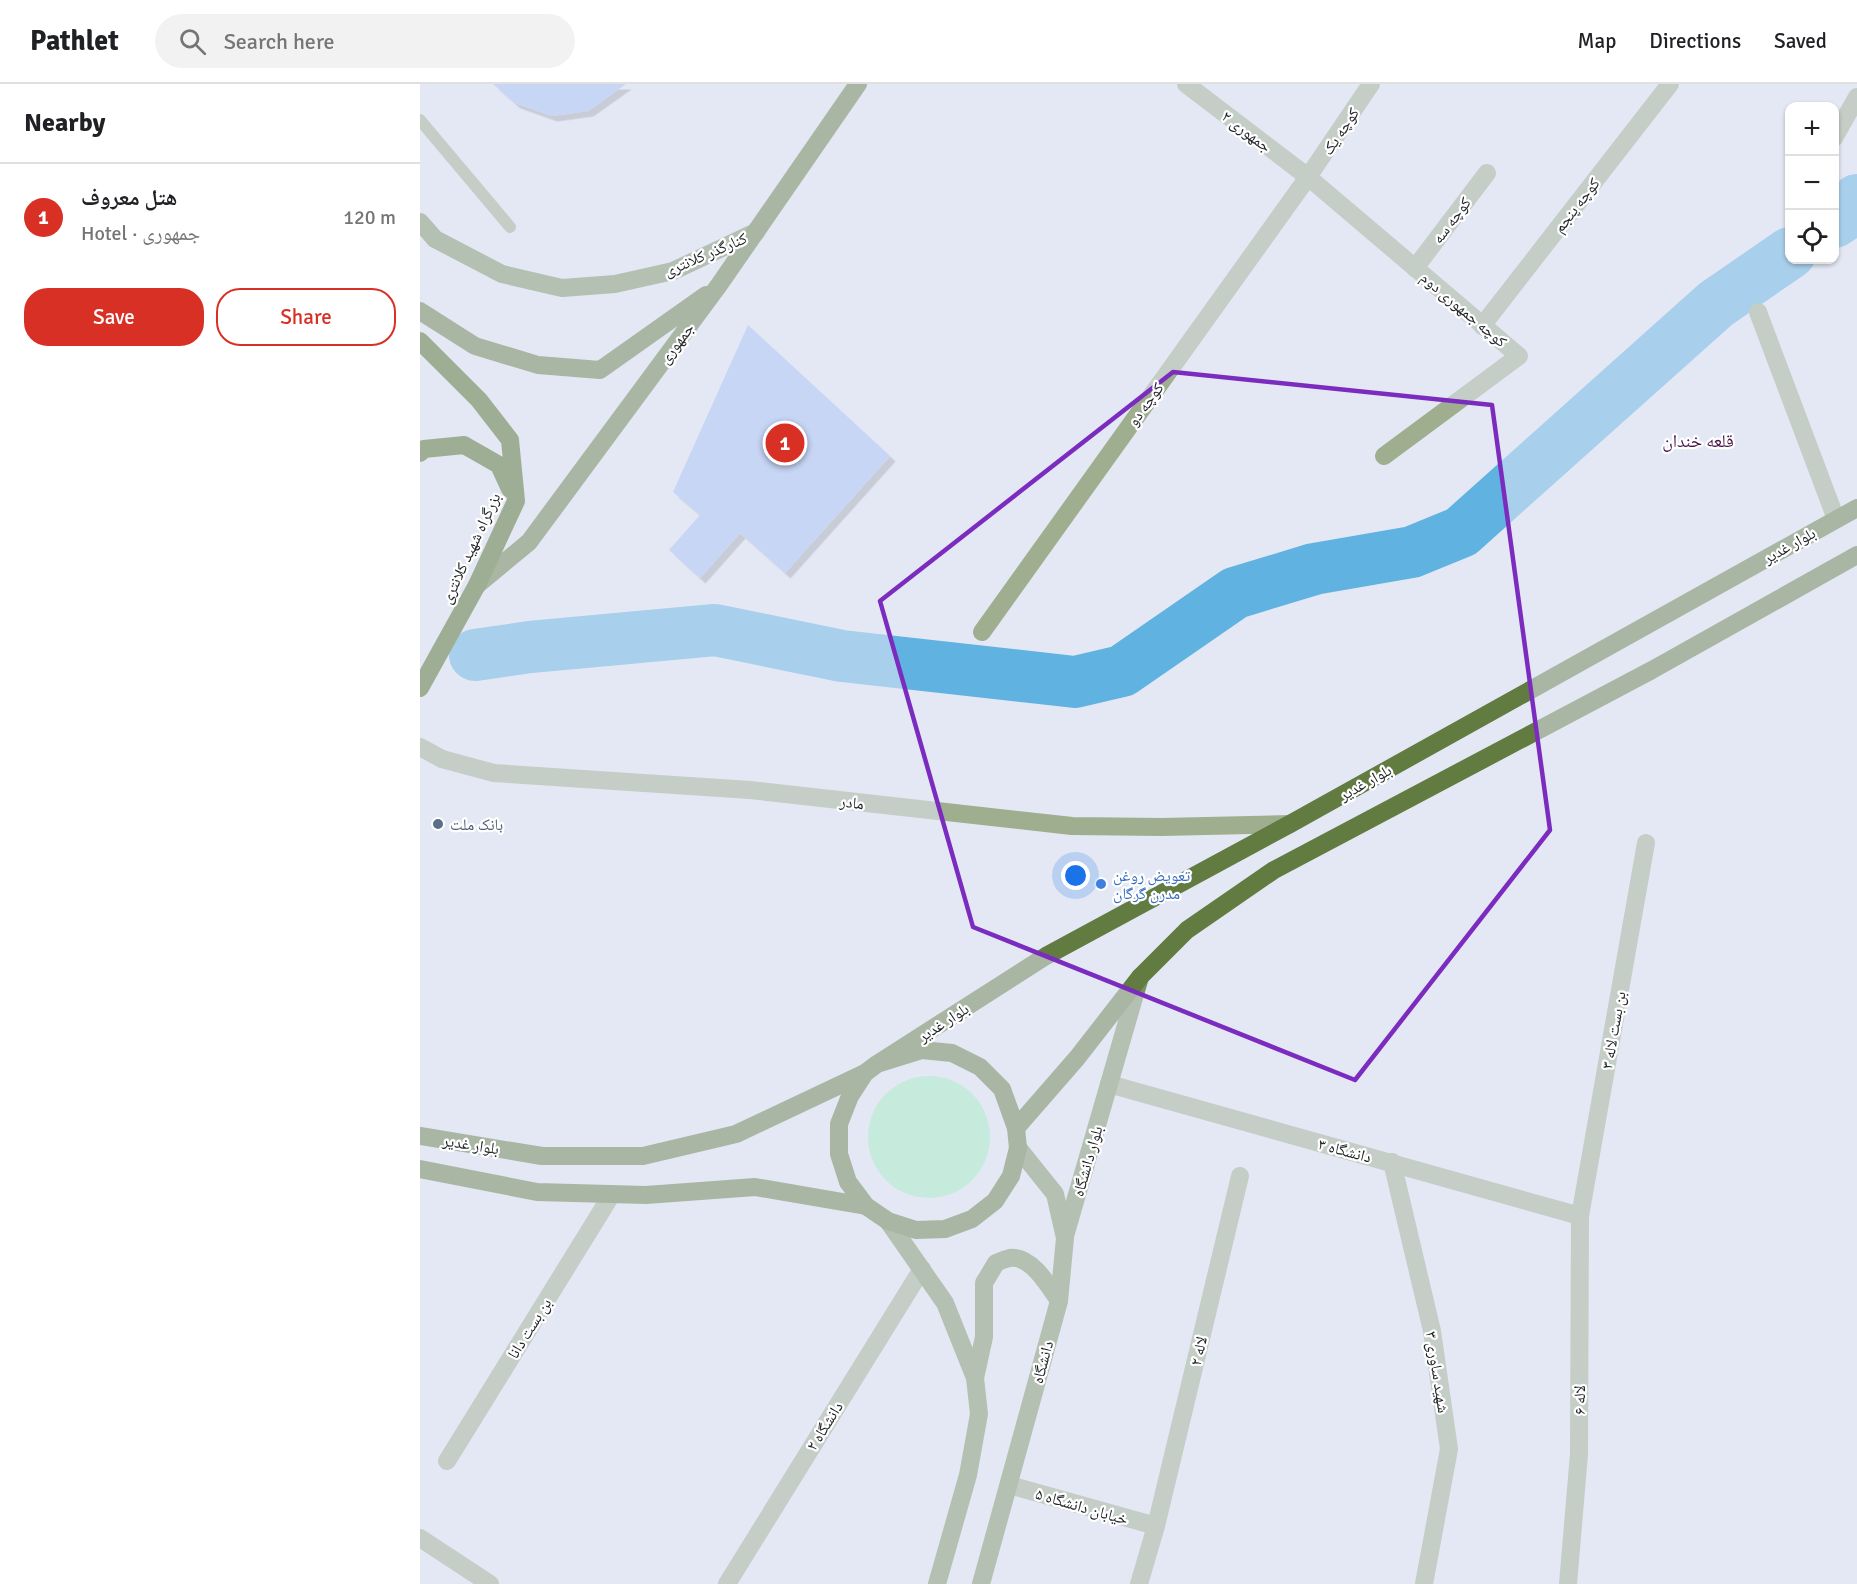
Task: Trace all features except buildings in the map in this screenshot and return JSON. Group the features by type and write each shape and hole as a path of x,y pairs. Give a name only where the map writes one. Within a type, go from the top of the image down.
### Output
{"highway":[{"name":"بزرگراه شهید کلانتری","path":"420,341 479,400 510,440 516,501 477,585 420,688"},
{"path":"420,453 424,449 464,445 499,465 516,501"}],"main road":[{"name":"جمهوری","path":"477,585 529,542 719,285 858,84"},
{"name":"کنارگذر کلانتری","path":"420,222 435,238 502,274 562,288 615,284 673,271 756,232"},
{"path":"420,311 475,346 538,365 600,369 719,285"},
{"name":"بلوار غدیر","path":"420,1136 542,1156 643,1156 736,1134 871,1068 1046,956 1290,824 1857,508"},
{"path":"1016,1128 1077,1058 1140,977 1187,930 1274,870 1652,670 1857,555"},
{"path":"1109,1084 1140,977"},
{"path":"922,1050 952,1053 980,1067 1002,1089 1016,1128 1018,1148 1011,1176 995,1201 972,1219 945,1229 916,1230 888,1221 866,1206 848,1182 839,1154 839,1124 850,1096 871,1068 922,1050"},
{"name":"بلوار دانشگاه","path":"1065,1238 1109,1084"},
{"name":"دانشگاه","path":"981,1584 1059,1301 1065,1238 1055,1194 1018,1148"},
{"name":"بلوار غدیر","path":"420,1169 537,1192 645,1195 755,1186 866,1206"},
{"path":"888,1221 945,1303 975,1378 979,1414 968,1475 937,1584"},
{"path":"975,1378 984,1337 984,1282 996,1263 1012,1257 1030,1264 1059,1301"}],"street":[{"name":"۲ جمهوری","path":"1186,84 1308,177"},
{"name":"کوچه یک","path":"1308,177 1371,84"},
{"name":"کوچه پنجم","path":"1482,326 1670,84"},
{"path":"1839,129 1857,97"},
{"name":"کوچه سه","path":"1415,268 1487,173"},
{"name":"کوچه جمهوری دوم","path":"1308,177 1519,356 1384,456"},
{"name":"کوچه دو","path":"982,632 1308,177"},
{"path":"1758,312 1836,519"},
{"name":"مادر","path":"420,747 442,759 494,773 750,790 1072,826 1162,827 1290,824"},
{"name":"بن بست لاله ۳","path":"1580,1216 1646,843"},
{"name":"۳ دانشگاه","path":"1109,1084 1580,1216"},
{"name":"۳ شهید ساوری","path":"1392,1162 1432,1331 1449,1449 1424,1584"},
{"name":"۲ لاله","path":"1138,1584 1156,1526 1240,1176"},
{"name":"بن بست دانا","path":"447,1461 612,1194"},
{"name":"لاله ۶","path":"1568,1584 1579,1455 1580,1216"},
{"name":"دانشگاه ۲","path":"727,1584 922,1269"},
{"name":"خیابان دانشگاه ۵","path":"1009,1485 1156,1526"},
{"path":"420,1539 489,1584"}],"lane":[{"path":"420,120 510,227"}],"highlighted area":[{"path":"1173,372 1492,405 1550,830 1355,1080 973,927 880,601"}],"green space":[{"path":"929,1076 952,1081 972,1094 985,1114 990,1137 985,1160 972,1180 952,1193 929,1198 906,1193 886,1180 873,1160 868,1137 873,1114 886,1094 906,1081"}],"waterway":[{"path":"1839,219 1857,200"},
{"path":"475,655 530,647 715,630 842,656 1075,682 1122,671 1235,593 1314,569 1412,552 1461,532 1716,304 1785,256"}],"place":[{"name":"هتل معروف","path":"785,443"},
{"name":"بانک ملت","path":"438,824"},
{"name":"تعویض روغن مدرن گرگان","path":"1101,884"}],"district":[{"name":"قلعه خندان","path":"1698,441"}]}
